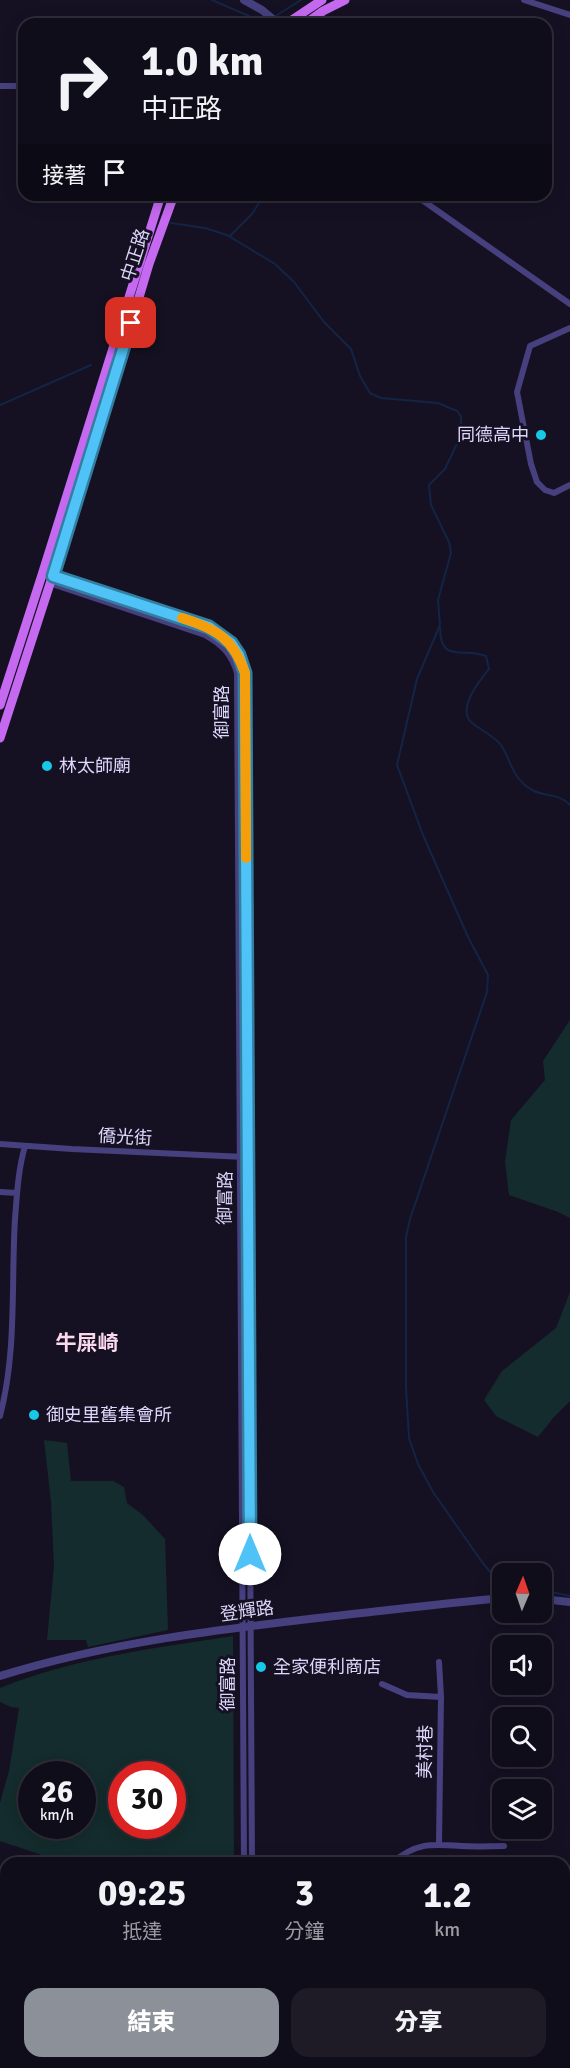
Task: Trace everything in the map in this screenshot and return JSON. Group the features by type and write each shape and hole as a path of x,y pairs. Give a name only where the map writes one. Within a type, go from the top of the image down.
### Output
{"main road":[{"path":"295,18 322,0"},
{"path":"313,18 345,0"},
{"name":"中正路","path":"0,705 159,201"},
{"name":"中正路","path":"0,738 93,451 148,264 172,201"}],"street":[{"path":"244,0 272,18"},
{"path":"524,0 570,15"},
{"path":"0,86 18,86"},
{"path":"424,201 570,304"},
{"path":"570,328 530,346 517,392 531,464 537,482 545,490 554,493 570,485"},
{"name":"御富路","path":"42,575 205,634 225,649 236,667 245,1156 244,1857"},
{"name":"僑光街","path":"0,1144 245,1156"},
{"path":"0,1416 11,1349 12,1275 17,1192 25,1146"},
{"path":"0,1192 17,1192"},
{"name":"登輝路","path":"0,1676 42,1663 128,1645 246,1626 492,1599"},
{"path":"552,1600 570,1602"},
{"name":"御富路","path":"246,1626 252,1857"},
{"name":"美村巷","path":"439,1662 441,1696 439,1844"},
{"path":"382,1684 407,1695 441,1696"},
{"path":"400,1857 413,1848 439,1844 504,1846"}],"green space":[{"path":"570,1020 570,1218 509,1195 505,1162 511,1120 545,1080 543,1061"},
{"path":"570,1292 570,1401 538,1437 496,1416 484,1400 502,1371 556,1328"},
{"path":"44,1440 67,1443 71,1481 113,1481 124,1487 127,1503 144,1516 165,1539 168,1630 88,1647 86,1640 47,1640 54,1566 51,1502"},
{"path":"233,1636 234,1857 53,1857 0,1841 0,1803 9,1771 19,1708 0,1702 0,1688 86,1662"}],"waterway":[{"path":"212,0 252,18"},
{"path":"272,18 301,0"},
{"path":"230,236 252,214 260,201"},
{"path":"171,223 205,228 227,235 275,264 294,282 324,322 351,349 360,376 370,393 381,398 438,403 457,411 461,416 461,435 445,469 429,485 431,505 449,542 451,553 438,600 440,625 417,679 397,765 423,835 468,937 488,975 487,992 410,1219 406,1237 406,1387 409,1438 418,1464 433,1492 492,1574"},
{"path":"0,405 91,365"},
{"path":"440,628 441,639 449,650 486,656 489,669 468,702 467,716 471,722 501,745 516,775 525,786 557,797 570,805"},
{"path":"552,1592 570,1596"}],"slow traffic":[{"path":"182,618 209,627 231,643 239,655 245,673 246,858"}],"place":[{"name":"同德高中","path":"541,435"},
{"name":"林太師廟","path":"47,766"},
{"name":"御史里舊集會所","path":"34,1415"},
{"name":"全家便利商店","path":"261,1667"}],"district":[{"name":"牛屎崎","path":"87,1343"}],"route":[{"path":"131,323 53,576 209,627 231,643 239,655 245,673 250,1554"}]}
